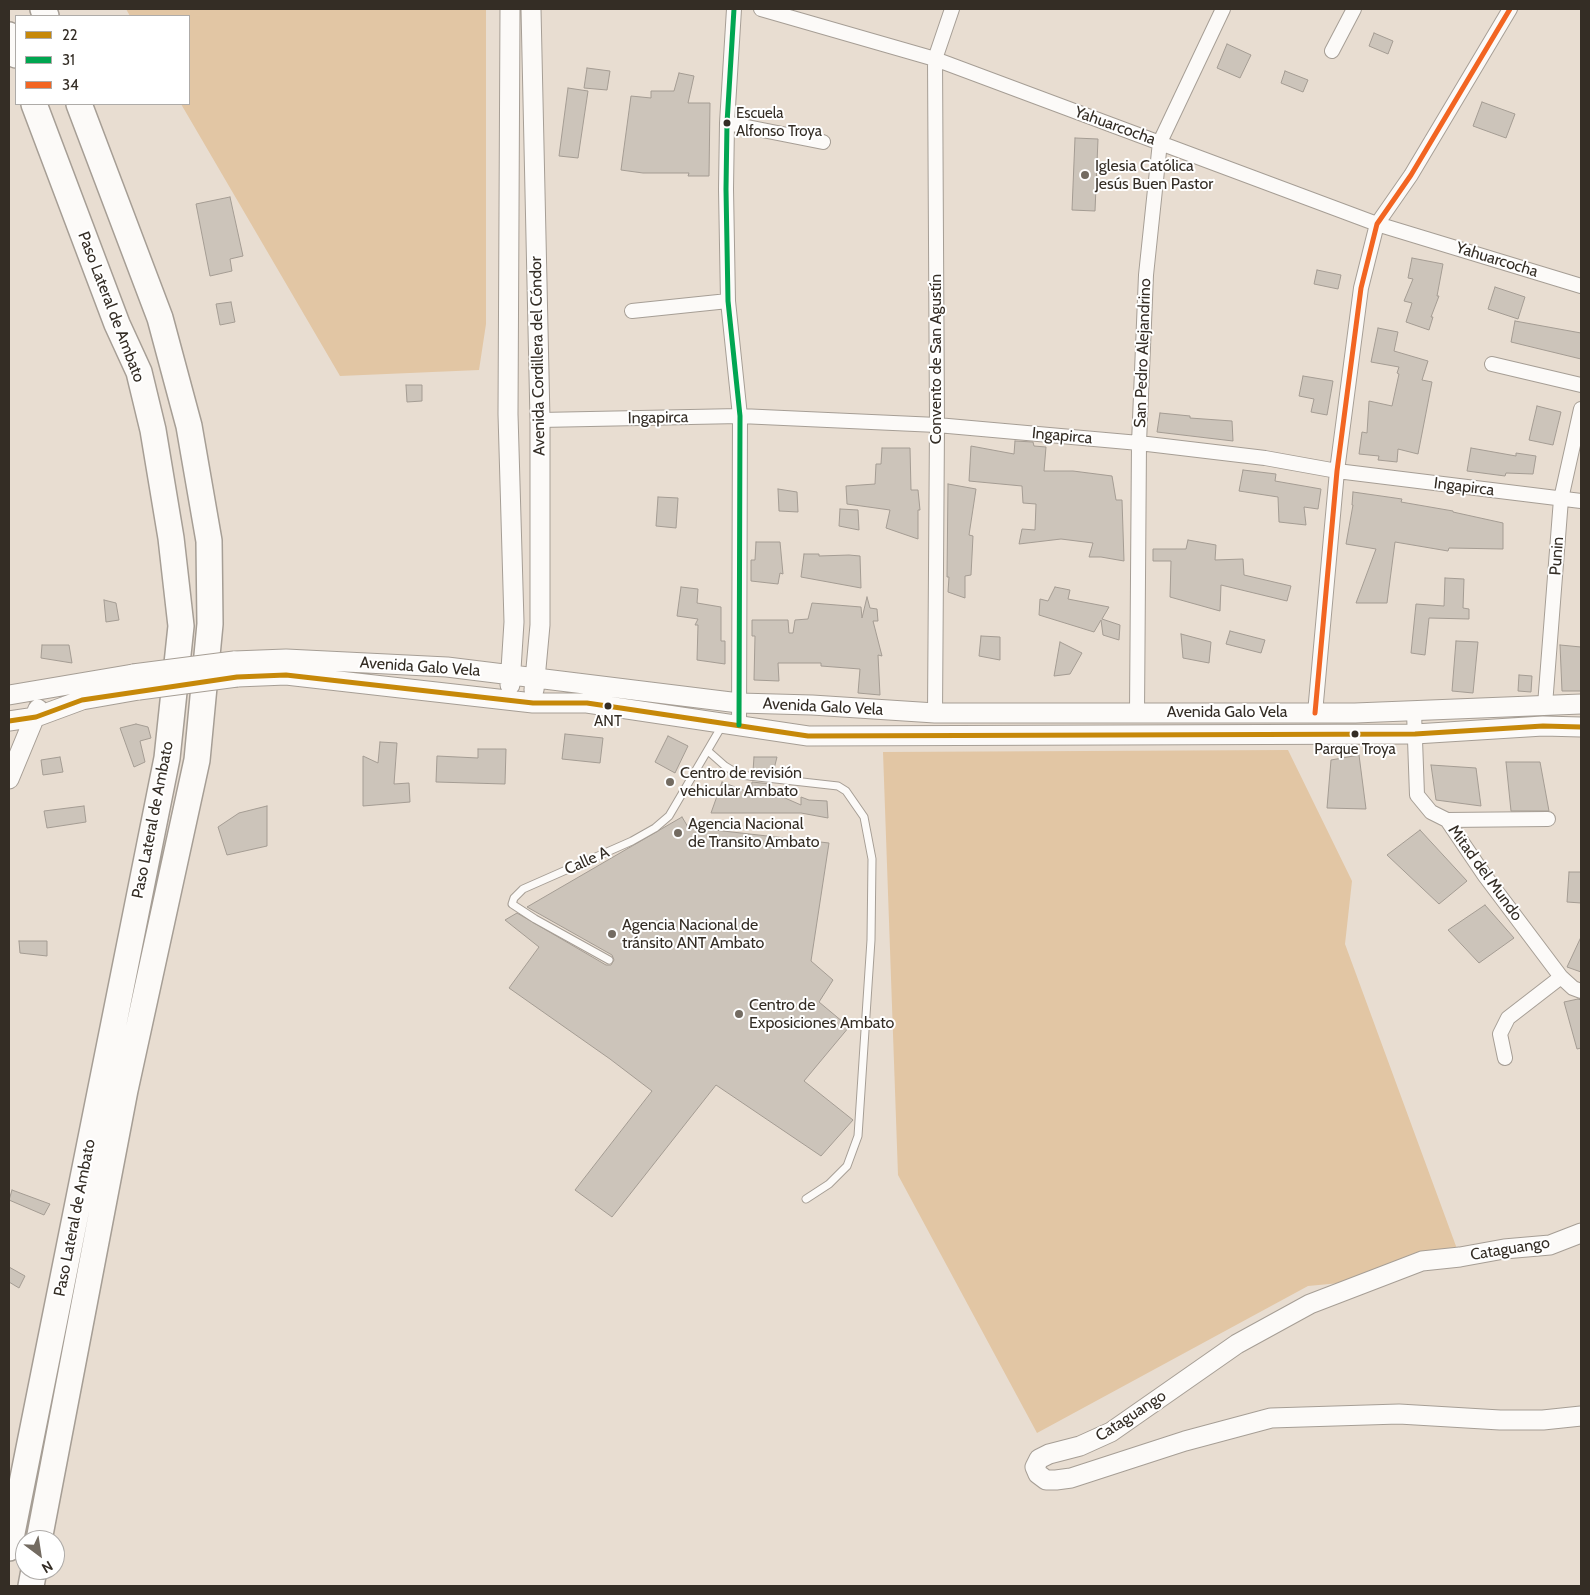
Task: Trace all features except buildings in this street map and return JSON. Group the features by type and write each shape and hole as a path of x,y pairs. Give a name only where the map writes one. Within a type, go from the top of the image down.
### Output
{"highway":[{"path":"9,35 15,53"},
{"name":"Paso Lateral de Ambato","path":"9,1548 167,758 180,626 171,538 152,430 139,372 117,324 34,105"},
{"name":"Paso Lateral de Ambato","path":"41,1530 125,1090 197,760 210,624 209,541 189,426 160,318 79,105"}],"main road":[{"name":"Avenida Cordillera del Cóndor","path":"509,700 514,622 508,414 510,9"},
{"name":"Avenida Cordillera del Cóndor","path":"531,9 540,420 540,626 533,704"},
{"name":"Avenida Galo Vela","path":"18,693 45,688 136,682 236,669 286,659 447,667 739,703 812,705 935,713 1414,712 1581,704"},
{"name":"Avenida Galo Vela","path":"236,669 533,704 587,703 808,736 1415,734 1542,726 1581,727"},
{"name":"Avenida Galo Vela","path":"11,726 136,682"},
{"path":"9,779 36,717 45,688"},
{"path":"11,726 18,693"},
{"name":"Cataguango","path":"1581,1233 1550,1245 1422,1261 1310,1304 1238,1344 1111,1432 1095,1440 1049,1454 1039,1459 1036,1464 1036,1470 1046,1480 1071,1478 1185,1441 1271,1418 1399,1414 1500,1420 1543,1420 1581,1416"}],"street":[{"path":"731,724 739,703 740,416 728,302 726,189 727,123 734,9"},
{"name":"Yahuarcocha","path":"760,9 935,59 1377,224 1581,286"},
{"name":"Convento de San Agustín","path":"935,713 937,425 935,59 952,9"},
{"name":"San Pedro Alejandrino","path":"1137,712 1139,443 1146,275 1160,142 1223,9"},
{"path":"1332,51 1354,9"},
{"path":"1315,713 1337,471 1361,288 1377,224 1411,175 1510,9"},
{"path":"727,123 822,142"},
{"path":"632,311 728,302"},
{"path":"1492,364 1581,385"},
{"name":"Punin","path":"1545,705 1561,499 1581,409"},
{"name":"Ingapirca","path":"540,420 740,416 937,425 1139,443 1265,458 1337,471 1581,501"},
{"name":"Mitad del Mundo","path":"1414,712 1418,795 1431,812 1447,820 1485,876 1561,977 1572,988 1581,991"},
{"path":"1447,820 1548,819"},
{"path":"1505,1058 1500,1034 1508,1018 1561,977"}],"lane":[{"name":"Calle A","path":"609,960 512,904 514,898 523,890 632,841 656,828 669,816 708,751 731,724"},
{"path":"708,751 740,775 838,786 846,791 864,818 872,858 871,940 858,1136 847,1166 829,1184 806,1199"}],"shaded area":[{"path":"126,9 486,9 486,324 479,370 340,376 182,105 190,105 190,15 129,15"},
{"name":"Parque Troya","path":"1288,750 1352,881 1345,944 1460,1257 1372,1280 1308,1286 1037,1433 898,1175 883,752"}],"transit line":[{"name":"31","path":"734,9 727,123 726,189 728,301 740,416 739,725"},
{"name":"34","path":"1315,713 1337,471 1361,288 1377,224 1411,175 1510,9"},
{"name":"22","path":"9,721 36,717 82,700 237,677 286,675 533,703 587,703 808,736 1415,734 1543,726 1581,727"}],"place":[{"name":"Escuela Alfonso Troya","path":"727,123"},
{"name":"Iglesia Católica Jesús Buen Pastor","path":"1085,175"},
{"name":"ANT","path":"608,706"},
{"name":"Parque Troya","path":"1355,734"},
{"name":"Centro de revisión vehicular Ambato","path":"670,782"},
{"name":"Agencia Nacional de Transito Ambato","path":"678,833"},
{"name":"Agencia Nacional de tránsito ANT Ambato","path":"612,934"},
{"name":"Centro de Exposiciones Ambato","path":"739,1014"}]}
